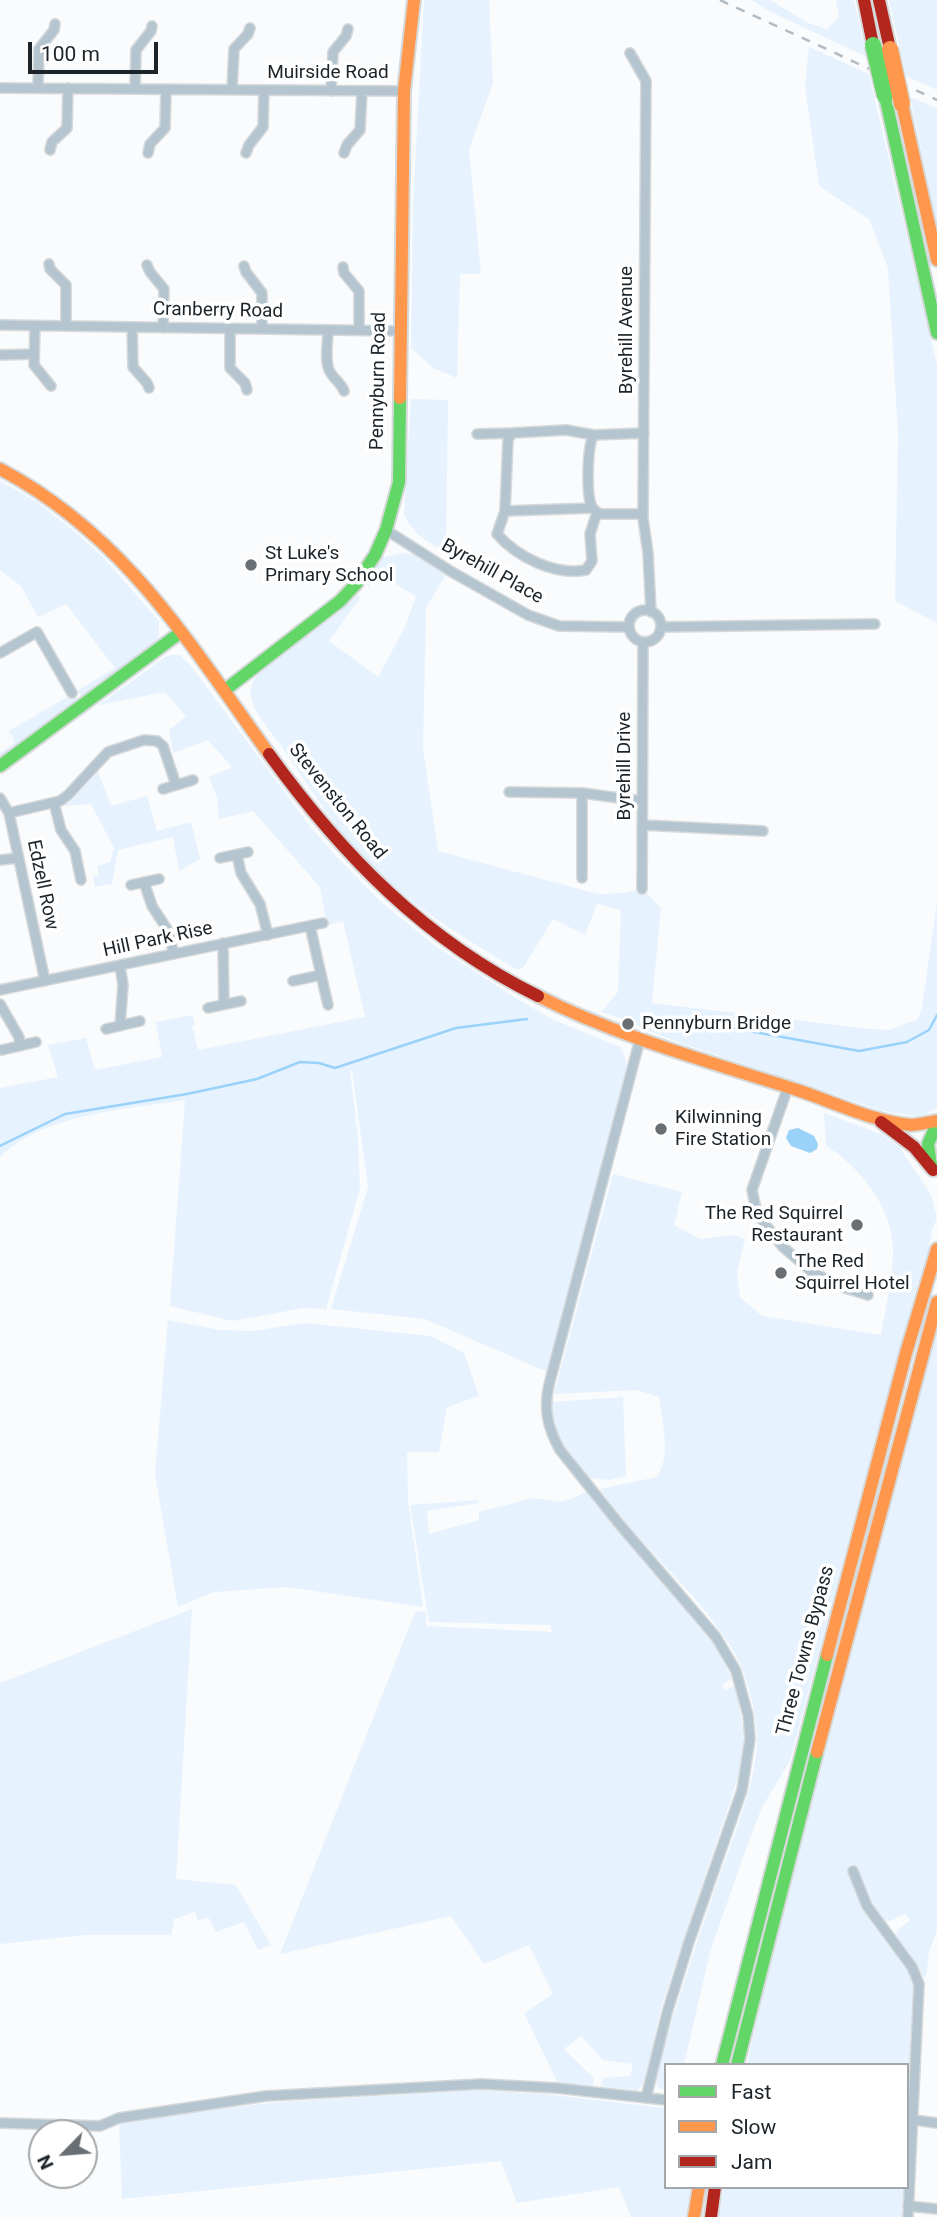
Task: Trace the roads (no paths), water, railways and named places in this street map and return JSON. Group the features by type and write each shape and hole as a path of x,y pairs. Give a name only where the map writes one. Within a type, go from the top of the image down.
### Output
{"main road":[{"name":"Pennyburn Road","path":"225,690 340,601 356,584 375,555 386,530 399,482 404,91 414,0"},
{"path":"864,0 937,333"},
{"path":"879,0 937,260"},
{"name":"Stevenston Road","path":"0,469 43,492 103,541 143,582 318,818 341,846 415,918 454,946 541,998 603,1026 875,1118"},
{"path":"0,766 181,632"},
{"path":"875,1118 913,1125 937,1122 928,1144 929,1158 935,1173"},
{"path":"875,1118 900,1134 935,1173"},
{"name":"Three Towns Bypass","path":"722,2063 902,1367 937,1249"},
{"name":"Three Towns Bypass","path":"738,2063 814,1762 937,1302"},
{"path":"694,2217 699,2189"},
{"path":"711,2217 715,2189"}],"street":[{"path":"38,88 39,49 54,30 55,24"},
{"path":"135,89 136,50 152,26"},
{"path":"232,90 234,49 250,28"},
{"path":"331,91 333,51 346,36 348,29"},
{"name":"Byrehill Avenue","path":"630,52 646,81 643,513 651,612"},
{"name":"Muirside Road","path":"0,88 404,91"},
{"path":"50,150 52,142 67,128 68,88"},
{"path":"148,153 150,144 165,128 166,89"},
{"path":"246,153 263,127 264,90"},
{"path":"344,153 347,145 360,130 362,91"},
{"path":"49,264 66,285 66,326"},
{"path":"147,265 163,289 163,328"},
{"path":"244,266 262,293 261,329"},
{"path":"343,267 344,273 359,291 359,330"},
{"name":"Cranberry Road","path":"0,325 401,331"},
{"path":"35,326 34,365 51,386"},
{"path":"132,327 132,367 149,388"},
{"path":"230,328 230,368 245,383 247,390"},
{"path":"328,330 328,367 344,387 344,391"},
{"path":"0,355 33,354"},
{"path":"477,434 542,430 566,430 594,435 644,433"},
{"path":"512,433 508,440 505,511 497,534 508,544 550,568 577,572 586,570 592,561 590,534 595,510 589,488 590,449 594,435"},
{"path":"505,511 595,510 600,514 643,513"},
{"name":"Byrehill Place","path":"386,530 452,572 528,615 559,626 629,628"},
{"path":"646,610 651,612 657,617 661,627 656,638 643,642 633,637 629,622 635,613 646,610"},
{"path":"661,627 875,624"},
{"path":"0,653 37,632 72,692"},
{"name":"Byrehill Drive","path":"642,889 643,642"},
{"path":"9,813 54,803 68,795 108,752 144,740 157,741 163,746 176,785"},
{"path":"163,789 192,780"},
{"path":"509,792 582,793 642,801"},
{"path":"582,793 582,878"},
{"name":"Edzell Row","path":"0,798 9,813 44,981"},
{"path":"54,803 61,830 75,851 81,880"},
{"path":"642,825 763,831"},
{"path":"220,858 248,852"},
{"path":"237,855 244,879 260,904 268,935"},
{"path":"0,860 18,858"},
{"path":"131,885 159,879"},
{"path":"144,882 152,906 167,929 174,954"},
{"name":"Hill Park Rise","path":"0,990 323,922"},
{"path":"310,926 328,1005"},
{"path":"223,943 224,1004"},
{"path":"120,966 123,985 120,1026"},
{"path":"293,981 321,975"},
{"path":"208,1008 241,1001"},
{"path":"0,1004 19,1037 20,1046"},
{"path":"106,1029 140,1021"},
{"path":"640,1039 550,1381 546,1402 549,1428 560,1450 726,1651 743,1692 750,1739 742,1790 689,1942 646,2098"},
{"path":"2,1050 36,1042"},
{"path":"788,1087 752,1190 757,1214 783,1247 812,1272 842,1287 869,1295"},
{"path":"853,1871 867,1906 918,1978 909,2120 937,2123"},
{"path":"0,2123 100,2126 119,2118 266,2096 481,2084 558,2088 664,2100"},
{"path":"908,2189 908,2217"},
{"path":"908,2206 937,2209"}],"water":[{"path":"798,1128 814,1136 817,1149 810,1153 791,1146 786,1138 789,1130"}],"waterway":[{"path":"652,1019 733,1028 859,1051 907,1042 929,1030 937,1015"},
{"path":"0,1146 65,1114 187,1094 257,1079 300,1062 319,1063 335,1068 456,1028 527,1019"}],"railway":[{"path":"720,0 937,100"}],"place":[{"name":"St Luke's Primary School","path":"251,565"},
{"name":"Pennyburn Bridge","path":"628,1024"},
{"name":"Kilwinning Fire Station","path":"661,1129"},
{"name":"The Red Squirrel Restaurant","path":"857,1225"},
{"name":"The Red Squirrel Hotel","path":"781,1273"}]}
